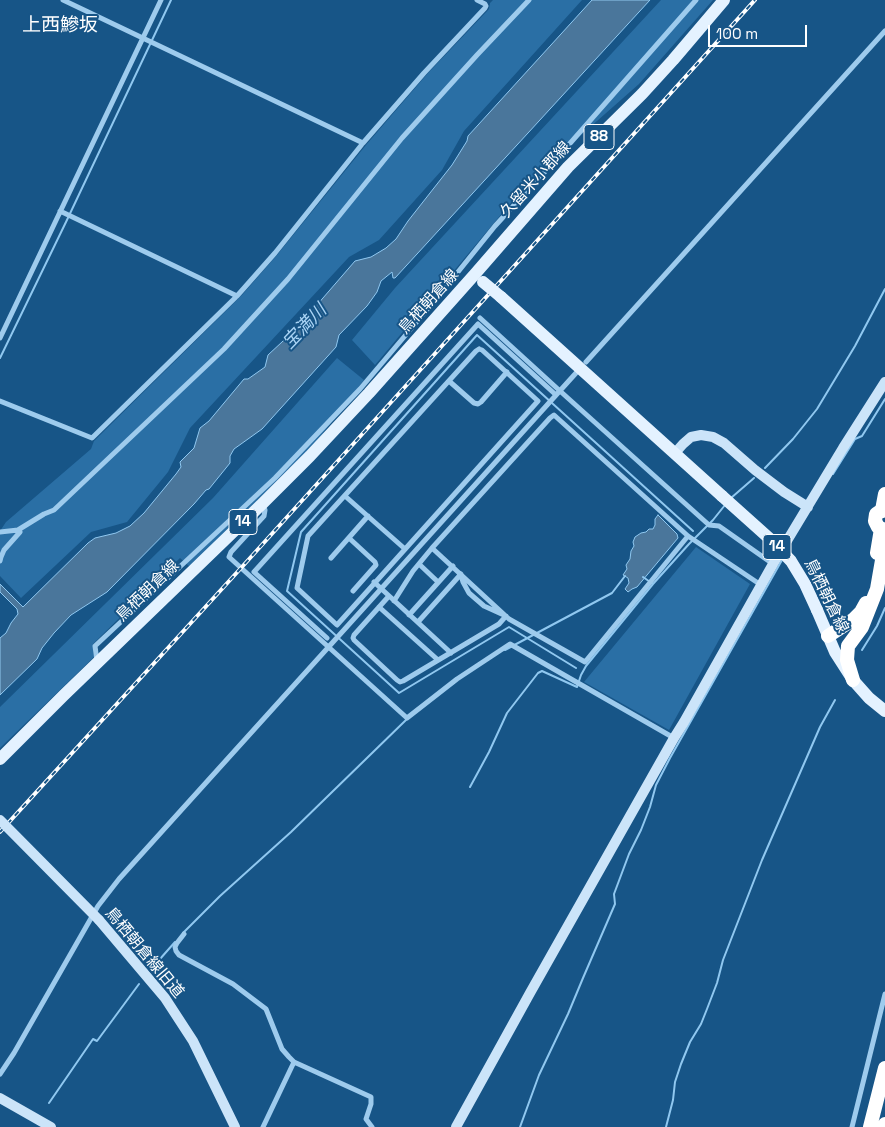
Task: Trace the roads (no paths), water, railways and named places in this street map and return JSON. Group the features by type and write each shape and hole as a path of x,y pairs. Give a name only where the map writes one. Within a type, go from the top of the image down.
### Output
{"highway":[{"path":"853,680 847,660 848,646 862,627 877,589 884,534 876,524 875,518 876,514 883,510 885,494"},
{"path":"828,636 854,618 864,607 871,588 884,534"},
{"path":"828,636 846,631 860,624 867,616"},
{"path":"870,1127 885,1068"}],"main road":[{"name":"久留米小郡線","path":"479,278 495,250 568,167 642,94 724,0"},
{"name":"鳥栖朝倉線","path":"0,759 310,456 479,278 770,539 790,561 805,584 835,652 853,680 869,698 885,711"}],"street":[{"path":"63,0 362,143"},
{"path":"0,338 63,213 146,39 161,0"},
{"path":"0,401 92,438 237,296 275,253 362,143 485,8 485,4 477,0"},
{"path":"0,532 18,530 54,510 224,349 294,272 402,138 476,55 529,0"},
{"path":"98,662 95,646 274,478 360,389 495,226 696,0"},
{"path":"586,362 885,31"},
{"path":"63,213 237,296"},
{"path":"480,318 558,393"},
{"path":"674,738 510,644 457,679 406,718 329,647 254,572 478,324 710,525 719,526 773,564"},
{"path":"482,350 507,372 538,401 337,625 297,588 308,536 476,351 482,350"},
{"path":"449,381 474,403 478,404 507,372"},
{"path":"0,1074 14,1053 98,906 119,879 576,373"},
{"path":"456,1127 773,564 885,382"},
{"path":"394,601 413,571 432,548 550,418 554,416 688,536 761,585"},
{"path":"675,454 691,437 701,435 713,437 724,443 784,492 808,507"},
{"path":"345,496 405,549"},
{"path":"263,503 264,516 230,552 229,558 327,638"},
{"path":"331,558 368,516"},
{"path":"0,561 4,550 20,532 18,530"},
{"path":"432,548 509,619 585,662 688,536"},
{"path":"349,538 376,565 353,591"},
{"path":"419,564 438,582"},
{"path":"409,615 452,566"},
{"path":"418,622 461,574"},
{"path":"374,582 451,652"},
{"path":"389,596 354,634 353,638 400,682 499,624 506,616"},
{"path":"379,607 438,660"},
{"name":"鳥栖朝倉線旧道","path":"0,820 99,920 165,998 193,1041 235,1127"},
{"path":"184,934 175,947 179,955 233,984 266,1009 282,1049 294,1062 371,1097 371,1104 366,1119 372,1127"},
{"path":"852,1127 885,994"},
{"path":"263,1127 294,1062"},
{"path":"0,1098 51,1127"}],"water":[{"name":"宝満川","path":"592,0 650,0 395,278 393,278 392,272 381,281 377,292 367,306 339,335 336,347 262,429 234,449 230,456 230,463 209,489 107,592 71,615 42,648 37,659 0,695 0,638 6,633 18,614 17,609 0,592 0,584 23,607 88,543 95,538 116,533 130,526 144,513 181,467 180,462 194,448 200,428 209,421 244,379 248,379 265,367 268,355 297,328 355,261 371,257 396,239 452,165 467,141 468,136"},
{"path":"658,515 677,534 678,538 637,587 628,592 625,589 629,583 628,578 623,575 627,569 626,565 634,546 633,542 635,537 641,533 653,529"}],"waterway":[{"path":"0,358 171,0"},
{"path":"765,468 793,439 817,409 855,346 885,289"},
{"path":"576,668 509,627 399,693 287,591 301,532 477,335 693,531"},
{"path":"833,474 855,439 862,436 885,399"},
{"path":"731,498 754,478"},
{"path":"470,787 507,713 538,673 542,671 577,687 586,666 653,584 725,505"},
{"path":"520,1127 539,1075 568,1014 615,904 614,894 650,807 656,785 782,560"},
{"path":"505,650 612,593 625,576"},
{"path":"643,577 653,584"},
{"path":"862,650 877,626 885,608"},
{"path":"666,1127 673,1100 675,1082 681,1064 707,1009 723,960 762,860 820,727 835,700"},
{"path":"183,933 220,896 291,832 407,719"},
{"path":"152,968 175,942"},
{"path":"49,1103 93,1039 97,1041 139,984"}],"railway":[{"path":"0,832 755,0"}],"district":[{"name":"上西鰺坂","path":"60,26"}]}
